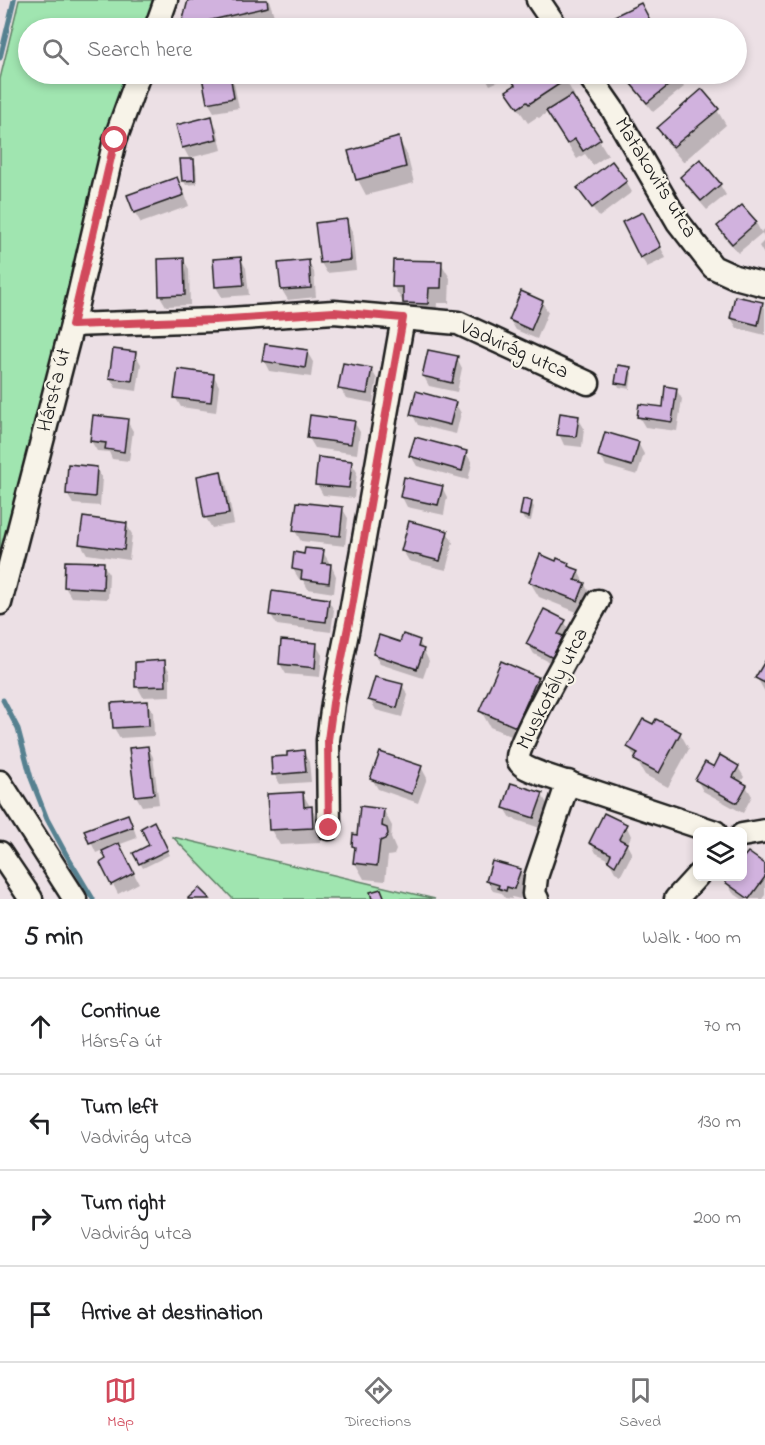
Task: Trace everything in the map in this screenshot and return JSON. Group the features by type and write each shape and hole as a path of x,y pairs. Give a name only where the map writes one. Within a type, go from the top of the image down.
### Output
{"street":[{"path":"160,18 166,0"},
{"path":"538,0 550,18"},
{"name":"Hársfa út","path":"0,603 72,325 115,140 135,84"},
{"name":"Matakovits utca","path":"595,84 613,110 678,222 713,267 735,277 765,285"},
{"name":"Vadvirág utca","path":"72,325 214,320 334,312 458,323 588,383"},
{"path":"329,828 328,740 333,703 403,318"},
{"name":"Muskotály utca","path":"598,601 534,719 518,753 518,760 523,766 703,827"},
{"path":"0,782 75,899"},
{"path":"537,899 534,894 536,877 568,782"},
{"path":"747,834 765,831"},
{"path":"0,853 31,899"},
{"path":"676,899 693,880"}],"green space":[{"path":"19,0 161,0 156,18 18,18 18,84 137,84 0,561 0,79"},
{"path":"173,837 435,899 233,899"}],"building":[{"path":"188,0 267,0 268,7 220,18 183,18"},
{"path":"641,3 649,18 610,18"},
{"path":"203,84 232,84 234,98 207,103"},
{"path":"559,84 529,104 527,102 518,108 506,91 515,85"},
{"path":"631,84 670,84 647,103"},
{"path":"702,89 719,109 673,147 657,128"},
{"path":"572,95 601,139 583,151 575,139 567,144 546,111"},
{"path":"212,116 217,139 182,148 176,125"},
{"path":"399,137 406,167 356,180 348,151"},
{"path":"180,159 194,159 195,180 182,181"},
{"path":"700,159 721,184 701,201 680,177"},
{"path":"612,161 627,181 592,208 577,188"},
{"path":"177,177 184,195 134,213 127,195"},
{"path":"742,205 757,222 732,244 717,226"},
{"path":"643,212 661,247 640,258 622,222"},
{"path":"347,219 351,260 320,263 315,223"},
{"path":"241,257 244,285 215,287 213,259"},
{"path":"184,258 185,295 159,296 158,259"},
{"path":"309,260 311,288 281,290 278,263"},
{"path":"393,260 442,261 441,288 429,288 428,304 403,303 403,287 392,287"},
{"path":"521,291 543,301 531,330 509,320"},
{"path":"735,296 763,302 758,325 730,318"},
{"path":"265,344 308,350 305,368 262,361"},
{"path":"113,349 136,352 132,381 109,378"},
{"path":"428,350 458,356 452,383 422,376"},
{"path":"343,363 372,368 367,394 338,389"},
{"path":"618,365 631,367 628,385 615,383"},
{"path":"178,369 214,374 211,402 174,398"},
{"path":"665,386 677,388 672,422 637,417 639,404 663,407"},
{"path":"416,391 456,402 450,425 410,415"},
{"path":"560,413 579,416 576,437 557,435"},
{"path":"93,415 128,419 124,452 105,449 106,443 90,441"},
{"path":"310,415 355,421 351,444 307,438"},
{"path":"605,432 639,442 632,466 598,456"},
{"path":"415,437 467,451 462,471 409,456"},
{"path":"318,457 352,461 349,488 315,485"},
{"path":"68,464 97,467 95,497 66,494"},
{"path":"221,471 229,514 204,518 197,476"},
{"path":"404,477 443,486 438,505 400,497"},
{"path":"523,499 532,501 529,517 520,515"},
{"path":"297,502 343,507 340,536 293,531"},
{"path":"83,517 127,523 124,550 79,544"},
{"path":"409,521 448,531 440,561 401,551"},
{"path":"305,548 324,550 322,563 331,564 329,583 301,579 302,571 292,569 294,552 304,554"},
{"path":"540,554 556,561 557,558 579,570 575,580 585,583 578,601 529,582"},
{"path":"65,561 104,562 103,589 64,587"},
{"path":"272,591 329,599 326,622 269,615"},
{"path":"544,609 566,620 558,634 563,636 553,658 526,644"},
{"path":"403,634 420,640 418,647 424,649 417,669 373,654 379,635 400,642"},
{"path":"281,640 317,643 315,668 279,664"},
{"path":"165,660 166,686 135,687 135,662"},
{"path":"501,661 538,677 516,727 479,711"},
{"path":"765,661 765,683 755,678"},
{"path":"375,677 403,684 397,708 368,700"},
{"path":"148,701 149,726 113,728 111,703"},
{"path":"643,719 653,724 656,719 681,732 659,773 634,760 638,753 627,747"},
{"path":"148,746 154,794 135,796 129,748"},
{"path":"304,750 306,772 272,775 271,757 287,756 287,752"},
{"path":"380,752 422,766 412,794 370,779"},
{"path":"720,755 739,766 733,777 747,785 737,803 695,780 705,762 714,767"},
{"path":"511,783 543,793 534,818 503,808"},
{"path":"303,792 304,807 312,806 313,828 269,830 267,794"},
{"path":"360,806 384,809 382,826 387,828 388,834 380,841 377,866 353,863 355,847 352,846 353,834 357,835"},
{"path":"604,813 627,824 619,839 627,843 615,866 608,861 611,854 589,843"},
{"path":"128,814 133,827 89,843 84,830"},
{"path":"154,821 168,850 139,864 133,853 149,845 141,828"},
{"path":"119,843 134,873 111,885 100,863 106,859 102,851"},
{"path":"747,853 765,864 765,877 749,899 725,882 747,881"},
{"path":"492,861 521,869 514,889 507,887 506,891 498,888 499,885 486,881"},
{"path":"199,888 210,899 188,899 188,898"},
{"path":"381,889 385,899 372,899 370,892"}],"waterway":[{"path":"0,58 14,0"},
{"path":"3,700 18,729 31,778 47,819 93,899"}],"route":[{"path":"115,140 72,325 214,320 334,312 403,318 333,703 328,740 329,828"}]}
